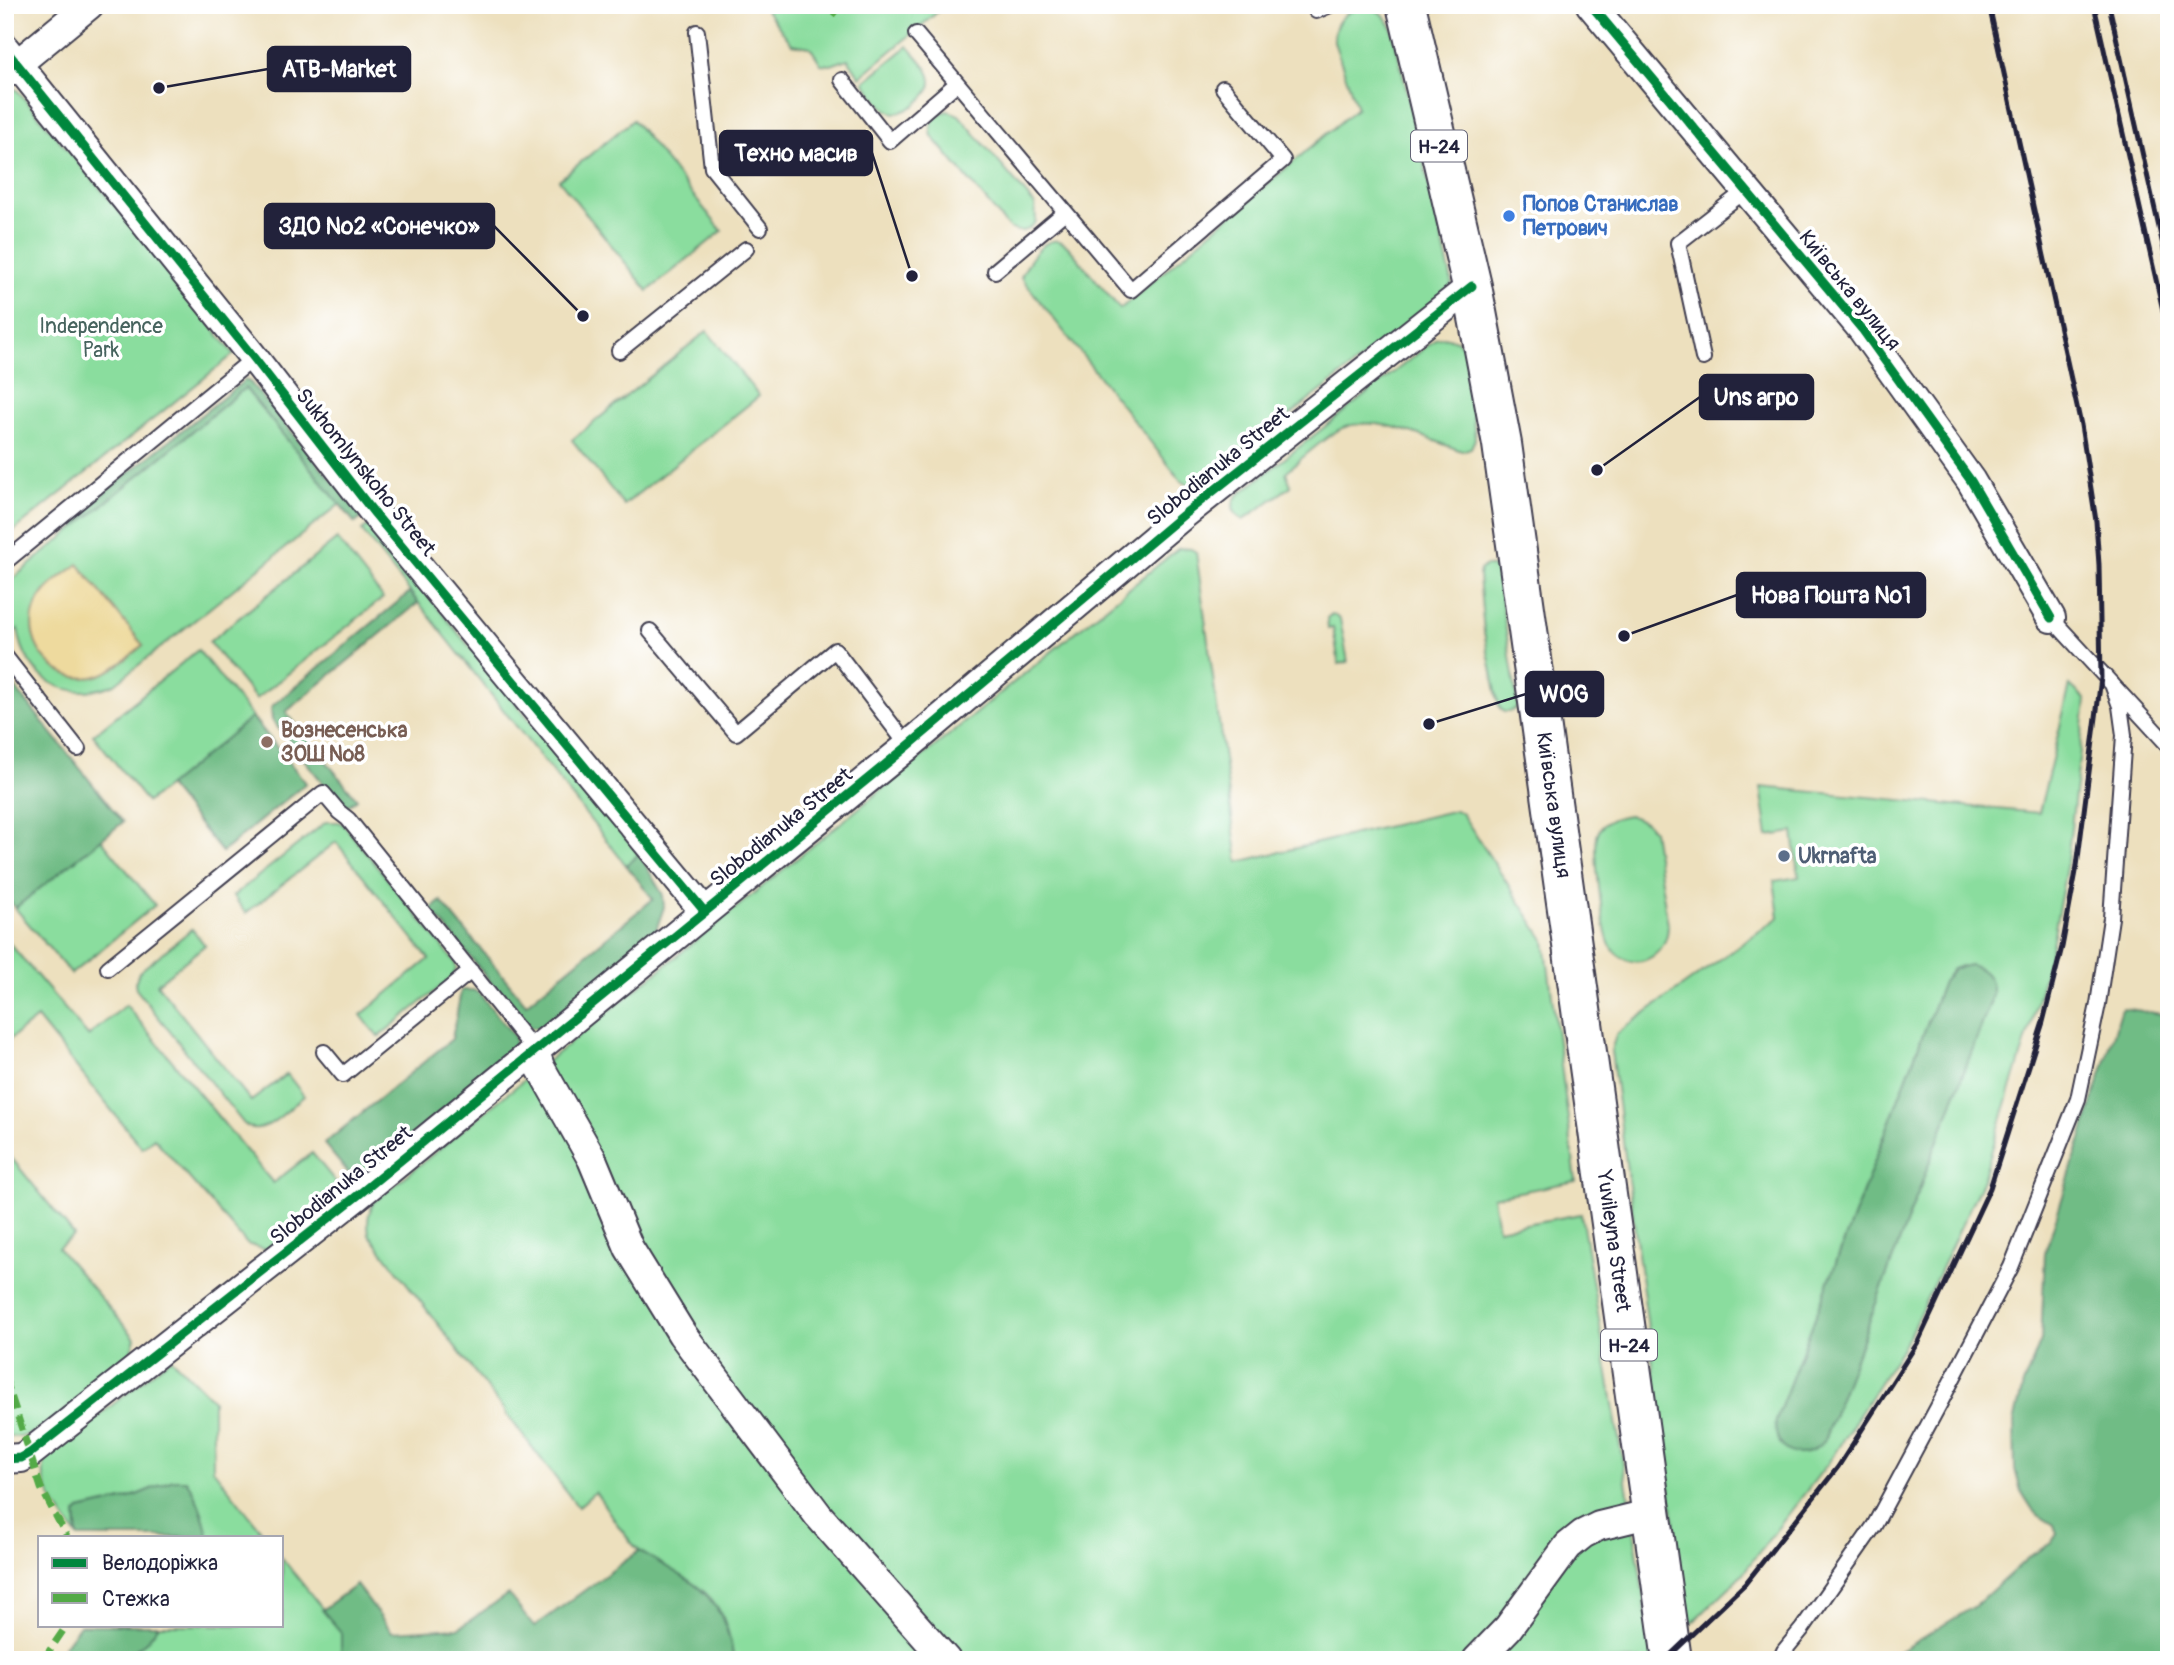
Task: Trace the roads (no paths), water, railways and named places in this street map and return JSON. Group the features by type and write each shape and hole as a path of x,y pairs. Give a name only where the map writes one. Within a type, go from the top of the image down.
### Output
{"main road":[{"name":"Київська вулиця","path":"1406,5 1472,286 1502,444 1585,1029"},
{"name":"Yuvileyna Street","path":"1585,1029 1672,1660"}],"street":[{"path":"9,63 89,5"},
{"name":"Київська вулиця","path":"1591,5 1862,329 1971,481 2051,618"},
{"name":"Sukhomlynskoho Street","path":"9,63 254,358 375,514 705,912"},
{"name":"Slobodianuka Street","path":"5,1459 21,1458 30,1453 357,1196 908,746 1183,515 1472,286"},
{"path":"535,1051 540,1067 597,1169 629,1248 682,1334 818,1515 946,1660"},
{"path":"1477,1660 1508,1628 1568,1546 1599,1526 1652,1513"}],"lane":[{"path":"1316,11 1331,5"},
{"path":"697,32 712,168 760,228"},
{"path":"916,34 1131,290 1283,160 1223,88"},
{"path":"842,80 890,141 957,83"},
{"path":"1703,358 1678,243 1746,190"},
{"path":"995,271 1065,212"},
{"path":"619,351 746,250"},
{"path":"5,562 254,358"},
{"path":"2051,618 2169,746"},
{"path":"650,632 736,733 835,650 908,746"},
{"path":"5,656 78,749"},
{"path":"1780,1660 1874,1526 1940,1403 2011,1267 2078,1098 2098,1004 2111,918 2124,736 2120,706 2112,684"},
{"path":"108,968 323,793 348,819 535,1051"},
{"path":"324,1052 343,1075 471,971"}],"railway":[{"path":"1665,1660 1745,1584 1838,1467 1918,1342 1990,1188 2043,1022 2062,947 2077,866 2101,678 2096,521 2081,425 1989,5"},
{"path":"2094,5 2169,337"},
{"path":"2109,5 2169,272"}],"place":[{"name":"ATB-Market","path":"159,88"},
{"name":"Попов Станислав Петрович","path":"1509,216"},
{"name":"Техно масив","path":"912,276"},
{"name":"ЗДО №2 «Сонечко»","path":"583,316"},
{"name":"Uns агро","path":"1597,470"},
{"name":"Нова Пошта №1","path":"1624,636"},
{"name":"WOG","path":"1429,724"},
{"name":"Вознесенська ЗОШ №8","path":"267,742"},
{"name":"Ukrnafta","path":"1784,856"}],"park label":[{"name":"Independence Park","path":"101,338"}]}
